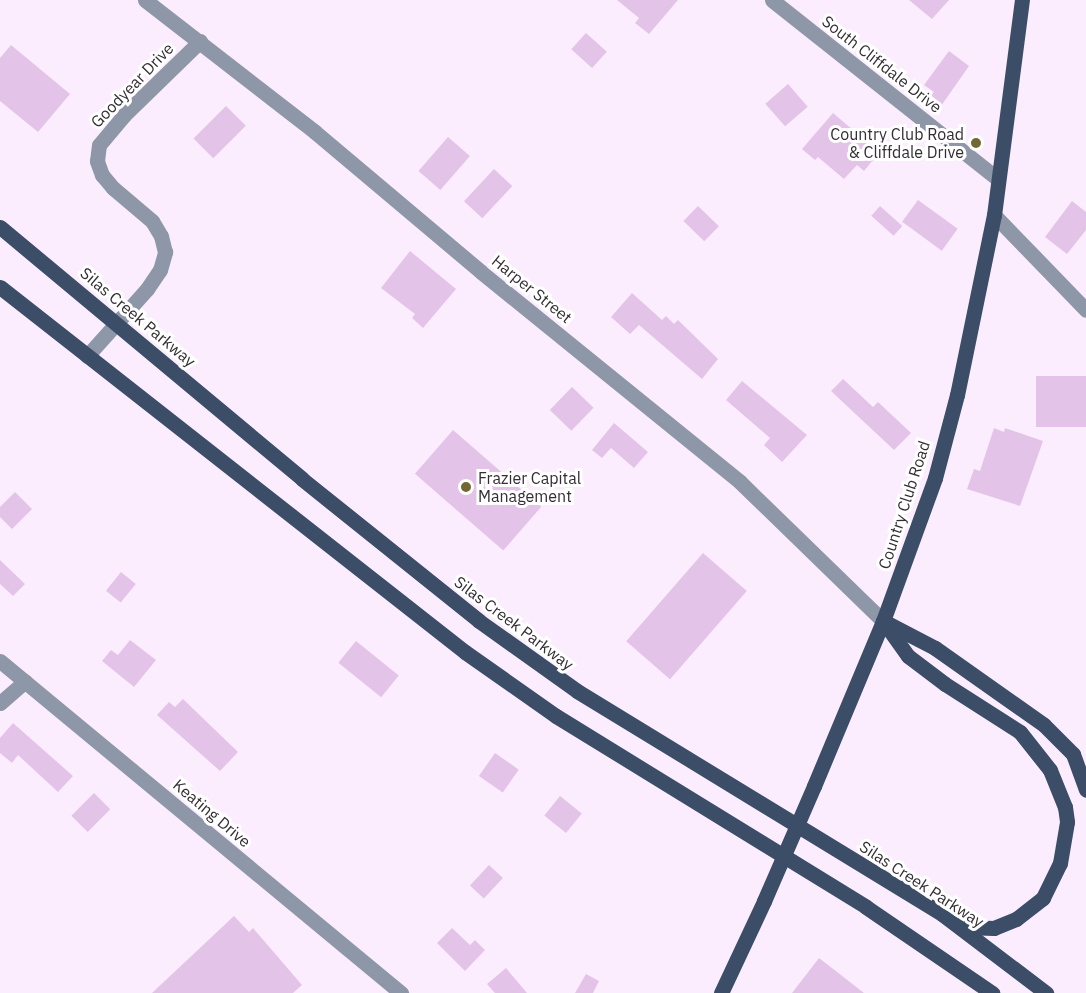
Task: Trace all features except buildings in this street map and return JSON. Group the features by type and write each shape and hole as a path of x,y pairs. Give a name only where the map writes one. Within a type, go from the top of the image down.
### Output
{"main road":[{"name":"Country Club Road","path":"721,993 764,901 883,621 934,478 957,395 994,215 1022,0"},
{"name":"Silas Creek Parkway","path":"0,227 302,479 479,621 577,691 942,914 1046,993"},
{"path":"0,287 465,652 547,710 632,765 866,907 992,993"},
{"path":"883,621 935,648 1044,725 1073,754 1086,790"},
{"path":"883,621 908,656 945,684 1020,732 1050,770 1065,807 1067,822 1060,863 1051,886 1031,910 1016,919 987,929 971,927 942,914"}],"street":[{"name":"Harper Street","path":"145,0 315,132 481,272 740,482 883,621"},
{"name":"South Cliffdale Drive","path":"772,0 998,179"},
{"name":"Goodyear Drive","path":"87,356 115,321 147,289 160,270 165,252 161,236 152,221 113,188 102,174 97,161 99,145 124,115 200,41"},
{"path":"994,215 1086,310"},
{"name":"Keating Drive","path":"0,661 396,992"},
{"path":"0,703 25,681"}],"place":[{"name":"Country Club Road & Cliffdale Drive","path":"976,143"},
{"name":"Frazier Capital Management","path":"466,487"}]}
